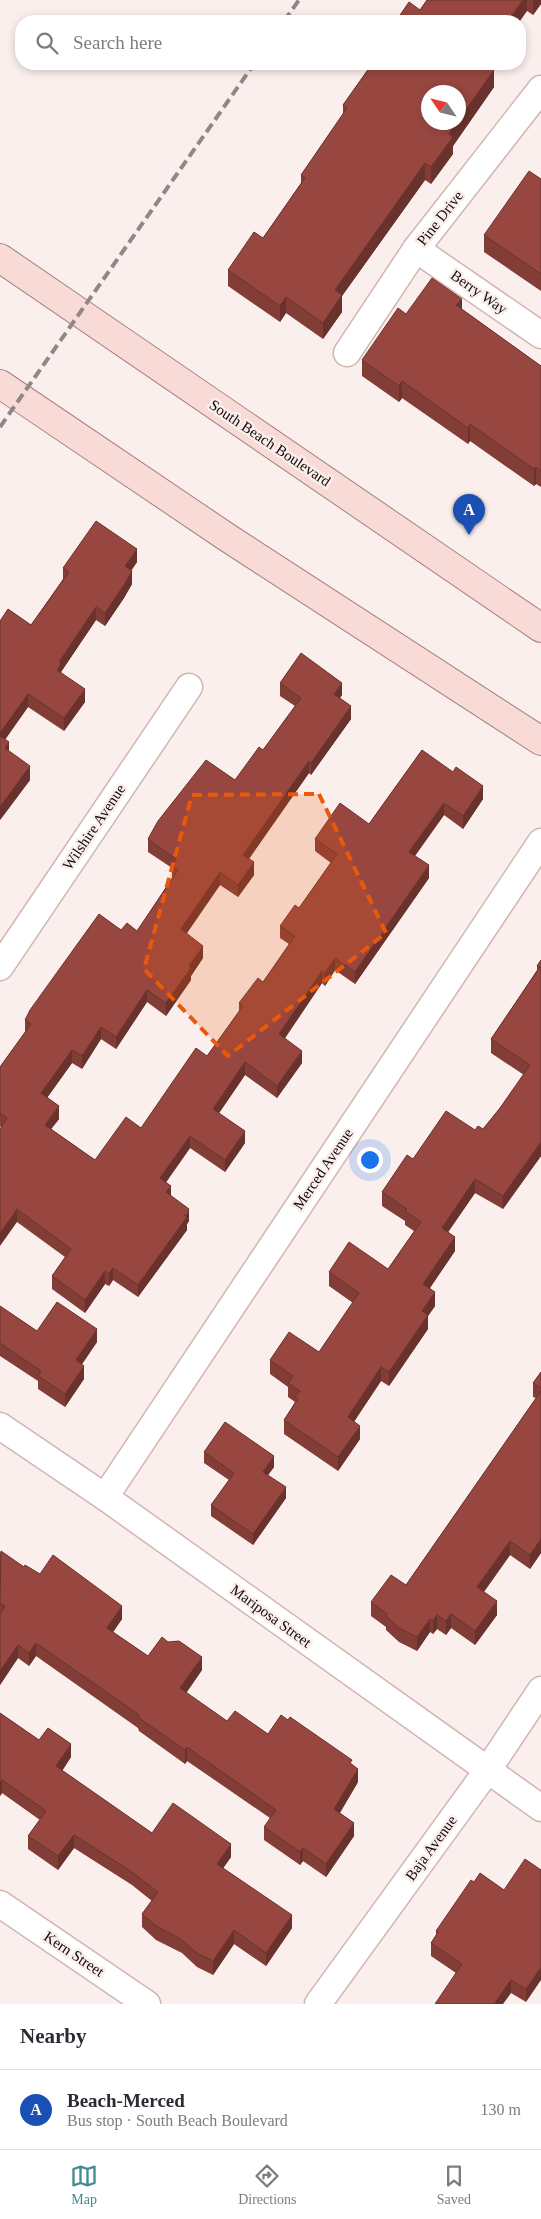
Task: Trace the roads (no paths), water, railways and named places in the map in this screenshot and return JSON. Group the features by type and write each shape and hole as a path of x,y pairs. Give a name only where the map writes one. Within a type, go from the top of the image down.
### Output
{"main road":[{"name":"South Beach Boulevard","path":"0,258 541,628"},
{"path":"0,384 228,538 541,740"}],"street":[{"name":"Pine Drive","path":"347,353 416,248 541,89"},
{"name":"Berry Way","path":"416,248 541,335"},
{"name":"Wilshire Avenue","path":"0,967 189,687"},
{"name":"Merced Avenue","path":"105,1497 541,842"},
{"name":"Mariposa Street","path":"0,1426 105,1497 541,1808"},
{"name":"Baja Avenue","path":"318,2004 487,1771 541,1690"},
{"name":"Kern Street","path":"0,1904 147,2004"}],"railway":[{"path":"288,15 299,0"},
{"path":"0,427 250,70"}],"place":[{"name":"Beach-Merced","path":"469,535"}]}
